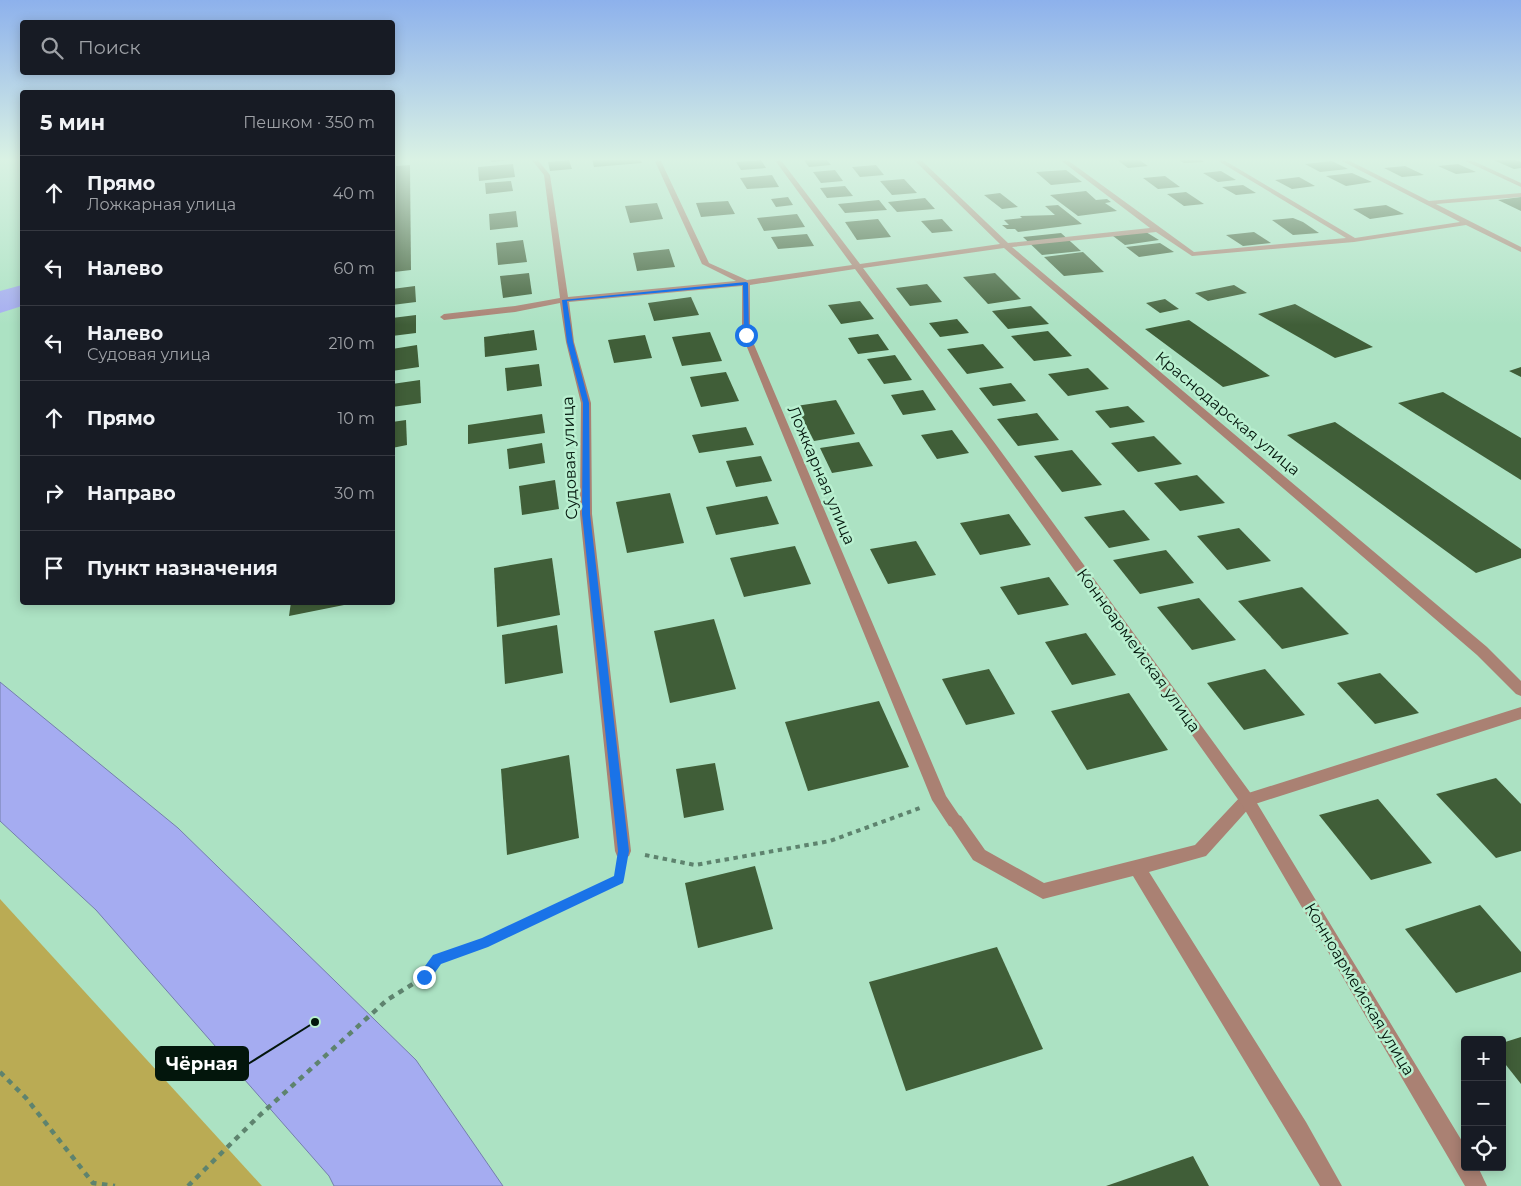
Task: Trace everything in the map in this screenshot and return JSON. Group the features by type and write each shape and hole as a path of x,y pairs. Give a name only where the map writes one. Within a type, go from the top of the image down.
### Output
{"street":[{"name":"Судовая улица","path":"552,214 570,342 586,403 586,514 623,851"},
{"path":"683,214 706,264 746,283"},
{"name":"Конноармейская улица","path":"818,214 990,444 1246,800 1461,1160"},
{"name":"Краснодарская улица","path":"974,214 1006,245 1482,651 1521,690"},
{"path":"1136,214 1192,254 1354,240 1467,223"},
{"path":"1311,214 1354,240"},
{"path":"1450,214 1521,250"},
{"path":"444,316 515,309 564,300 746,283 1006,245 1157,230"},
{"name":"Ложкарная улица","path":"746,283 746,335 940,800 979,855 1043,891 1200,851 1246,800"},
{"path":"1246,800 1521,713"},
{"path":"1137,868 1299,1129 1332,1186"},
{"name":"Конноармейская улица","path":"1468,1171 1477,1186"}],"path":[{"path":"188,1186 260,1114 387,1000 424,977 437,959 484,943 619,879 623,851 695,865 830,840 940,800"},
{"path":"0,1072 26,1098 93,1183 115,1186"}],"shaded area":[{"path":"0,899 262,1186 0,1186"}],"water":[{"path":"0,682 178,828 416,1060 503,1186 334,1186 329,1176 96,910 0,821"}],"building":[{"path":"395,214 410,214 411,270 395,272"},
{"path":"489,214 516,214 518,227 490,230"},
{"path":"627,214 661,214 663,219 630,223"},
{"path":"700,214 731,214 701,217"},
{"path":"797,214 805,227 764,231 757,218"},
{"path":"1070,214 1082,224 1018,232 1015,229 1007,229 1002,225 1009,225 1004,220 1022,218 1020,216"},
{"path":"1362,214 1402,214 1370,219"},
{"path":"1293,218 1303,222 1319,233 1293,235 1272,220"},
{"path":"878,219 891,237 857,240 845,222"},
{"path":"942,219 953,231 932,233 921,221"},
{"path":"1146,232 1159,240 1125,245 1113,236"},
{"path":"1254,232 1271,243 1243,246 1226,235"},
{"path":"1061,233 1081,251 1042,255 1023,237"},
{"path":"807,234 814,246 778,249 771,237"},
{"path":"523,240 527,262 498,265 496,243"},
{"path":"1160,243 1174,252 1139,257 1126,247"},
{"path":"669,249 675,267 637,271 633,253"},
{"path":"1083,252 1104,272 1064,276 1044,257"},
{"path":"529,273 532,294 503,298 500,276"},
{"path":"995,273 1021,299 988,304 963,277"},
{"path":"927,284 942,302 910,306 896,288"},
{"path":"1234,285 1247,293 1208,301 1195,293"},
{"path":"415,286 416,302 395,305 395,289"},
{"path":"691,297 699,315 654,321 648,303"},
{"path":"1165,299 1179,309 1160,313 1146,303"},
{"path":"860,301 874,319 841,324 828,305"},
{"path":"1295,304 1373,347 1335,358 1258,314"},
{"path":"1031,306 1049,324 1008,329 992,311"},
{"path":"416,315 416,333 395,336 395,318"},
{"path":"957,319 969,333 940,337 929,323"},
{"path":"1189,320 1270,376 1223,387 1145,329"},
{"path":"534,330 537,350 485,357 484,337"},
{"path":"1048,331 1072,356 1034,361 1011,336"},
{"path":"710,332 722,361 682,366 672,337"},
{"path":"878,334 889,350 858,354 848,338"},
{"path":"645,335 652,358 614,363 608,340"},
{"path":"983,344 1004,368 967,374 947,349"},
{"path":"417,345 419,367 395,371 395,349"},
{"path":"895,355 912,380 884,384 867,359"},
{"path":"539,364 542,386 507,391 505,368"},
{"path":"1521,367 1521,377 1509,371"},
{"path":"1088,368 1109,389 1068,396 1048,374"},
{"path":"726,372 739,401 701,407 690,377"},
{"path":"420,380 421,403 395,407 395,384"},
{"path":"1011,383 1026,401 993,406 979,388"},
{"path":"923,390 936,410 903,415 891,395"},
{"path":"1443,392 1521,438 1521,480 1398,403"},
{"path":"836,400 855,434 814,441 796,406"},
{"path":"1128,406 1145,422 1110,428 1095,411"},
{"path":"1037,413 1059,440 1018,446 997,419"},
{"path":"542,414 545,433 468,444 468,425"},
{"path":"406,420 407,445 395,447 395,422"},
{"path":"1335,422 1521,549 1521,558 1476,573 1287,435"},
{"path":"746,427 754,445 699,453 692,435"},
{"path":"952,430 969,453 937,459 921,435"},
{"path":"1154,436 1182,464 1138,472 1111,443"},
{"path":"859,442 873,466 832,473 820,448"},
{"path":"542,443 545,463 509,469 507,449"},
{"path":"1072,450 1102,485 1062,492 1034,456"},
{"path":"761,456 772,481 736,487 726,461"},
{"path":"1197,475 1225,503 1180,511 1154,483"},
{"path":"555,480 559,509 522,515 519,486"},
{"path":"670,493 684,543 627,553 616,502"},
{"path":"767,496 779,524 716,535 706,507"},
{"path":"1124,510 1150,540 1109,548 1084,517"},
{"path":"1009,514 1031,545 980,555 960,523"},
{"path":"1239,528 1271,561 1227,570 1197,536"},
{"path":"916,541 936,575 888,584 870,549"},
{"path":"795,546 811,584 744,597 730,558"},
{"path":"1166,550 1194,583 1140,594 1113,560"},
{"path":"552,558 560,615 497,627 494,568"},
{"path":"1049,577 1069,605 1018,615 1000,587"},
{"path":"1302,587 1349,634 1282,649 1238,601"},
{"path":"1199,598 1236,640 1192,650 1157,607"},
{"path":"291,605 344,605 289,616"},
{"path":"714,619 736,689 670,703 654,631"},
{"path":"557,625 563,673 505,684 502,635"},
{"path":"1086,633 1116,675 1072,685 1045,642"},
{"path":"989,669 1015,714 966,725 942,679"},
{"path":"1265,669 1305,715 1244,730 1207,683"},
{"path":"1380,673 1419,713 1375,724 1337,683"},
{"path":"1129,693 1168,750 1087,770 1051,711"},
{"path":"879,701 909,767 808,791 785,722"},
{"path":"569,755 579,838 507,855 501,769"},
{"path":"715,763 724,810 684,818 676,769"},
{"path":"1496,778 1521,804 1521,851 1496,858 1436,794"},
{"path":"1378,799 1432,863 1371,880 1319,815"},
{"path":"755,866 773,929 698,948 685,883"},
{"path":"1480,905 1521,952 1521,972 1456,993 1405,929"},
{"path":"997,947 1043,1049 906,1091 869,982"},
{"path":"1521,1037 1521,1084 1506,1065 1506,1042"},
{"path":"1193,1156 1209,1186 1106,1186"}],"waterway":[{"path":"0,303 20,296"}],"place":[{"name":"Чёрная","path":"315,1022"}],"route":[{"path":"424,977 437,959 484,943 619,879 623,851 586,514 586,403 570,342 564,300 746,283 746,335"}]}
